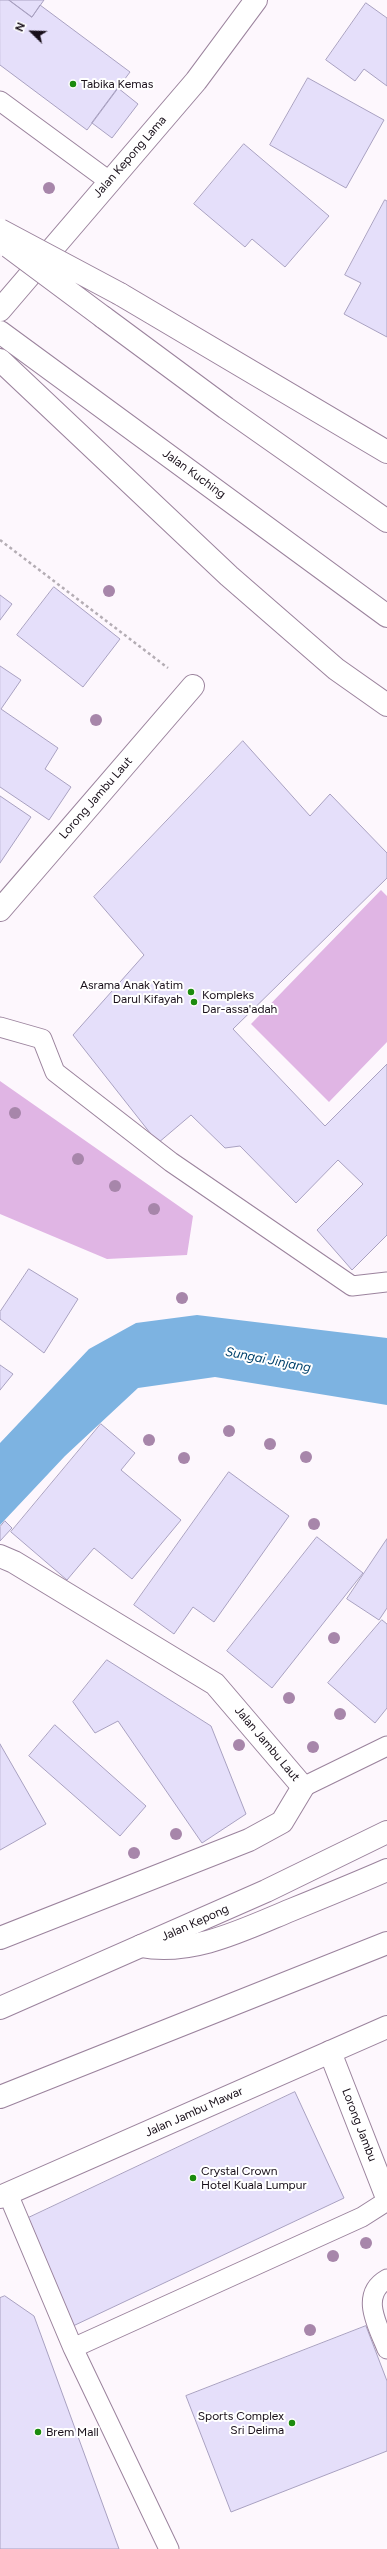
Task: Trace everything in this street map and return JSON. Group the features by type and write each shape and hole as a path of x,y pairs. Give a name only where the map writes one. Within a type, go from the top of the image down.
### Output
{"main road":[{"name":"Jalan Kepong Lama","path":"0,310 196,80 256,0"},
{"path":"0,230 120,294 387,452"},
{"path":"0,240 226,408 387,521"},
{"name":"Jalan Kuching","path":"0,332 387,616"},
{"path":"0,360 235,581 336,669 387,705"},
{"name":"Lorong Jambu Laut","path":"0,910 193,686"},
{"name":"Jalan Jambu Laut","path":"0,1556 14,1562 215,1684 303,1787 282,1822 249,1840 0,1938"},
{"name":"Jalan Kepong","path":"0,2008 266,1891 387,1832"},
{"path":"142,1946 158,1950 177,1948 232,1934 387,1870"},
{"path":"0,2097 387,1943"},
{"name":"Jalan Jambu Mawar","path":"4,2196 387,2027"},
{"name":"Lorong Jambu","path":"330,2052 387,2200"}],"lane":[{"path":"0,101 109,181"},
{"path":"0,1027 42,1039 55,1072 171,1162 352,1286 387,1282"},
{"path":"303,1787 387,1746"},
{"path":"4,2196 73,2348 169,2549"},
{"path":"73,2348 362,2216 387,2200"},
{"path":"387,2279 377,2284 371,2295 373,2313 387,2349"}],"path":[{"path":"0,540 193,686"}],"shaded area":[{"path":"381,890 387,896 387,1042 329,1102 251,1024"},
{"path":"0,1081 193,1216 187,1255 107,1259 0,1214"}],"water":[{"name":"Sungai Jinjang","path":"197,1315 387,1338 387,1405 215,1377 138,1388 65,1456 0,1525 0,1443 89,1349 136,1323"}],"building":[{"path":"0,0 9,0 32,17 40,5 130,72 87,130 0,65"},
{"path":"9,0 44,0 32,17"},
{"path":"366,3 387,18 387,86 364,69 355,81 326,60"},
{"path":"308,78 384,120 346,188 270,145"},
{"path":"118,88 138,104 112,138 92,123"},
{"path":"244,144 329,216 285,267 252,239 245,247 194,204"},
{"path":"385,200 387,201 387,337 344,314 361,283 345,275"},
{"path":"54,587 120,639 83,687 17,635"},
{"path":"0,595 12,604 0,620"},
{"path":"0,666 21,680 1,709 58,748 45,769 71,787 49,820 0,787"},
{"name":"Asrama Anak Yatim Darul Kifayah","path":"243,741 310,816 330,794 387,853 387,878 233,1029 325,1126 387,1064 387,1235 352,1270 317,1230 363,1184 338,1160 296,1203 240,1146 225,1148 191,1115 158,1143 73,1035 144,955 94,897"},
{"path":"0,796 31,817 0,863"},
{"path":"29,1269 78,1299 44,1353 0,1319 0,1312"},
{"path":"0,1365 13,1374 0,1390"},
{"path":"101,1424 135,1453 121,1470 181,1520 132,1579 94,1548 67,1580 11,1532"},
{"path":"229,1472 289,1516 214,1622 193,1607 174,1634 134,1605"},
{"path":"5,1521 12,1528 0,1541 0,1527"},
{"path":"317,1537 363,1573 272,1688 227,1651"},
{"path":"387,1539 387,1608 379,1620 347,1599"},
{"path":"382,1620 387,1624 387,1708 375,1723 328,1683"},
{"path":"107,1660 211,1726 246,1814 202,1843 118,1721 95,1733 73,1702"},
{"path":"55,1725 146,1806 120,1836 29,1756"},
{"path":"0,1744 46,1824 0,1850"},
{"path":"295,2092 344,2198 73,2326 24,2220"},
{"name":"Brem Mall","path":"5,2296 34,2316 119,2549 0,2549 0,2298"},
{"name":"Sports Complex Sri Delima","path":"366,2326 387,2381 387,2451 231,2512 186,2396"}],"place":[{"name":"Tabika Kemas","path":"73,84"},
{"name":"Asrama Anak Yatim Darul Kifayah","path":"191,992"},
{"name":"Kompleks Dar-assa'adah","path":"194,1002"},
{"name":"Crystal Crown Hotel Kuala Lumpur","path":"193,2178"},
{"name":"Sports Complex Sri Delima","path":"292,2423"},
{"name":"Brem Mall","path":"38,2432"}]}
